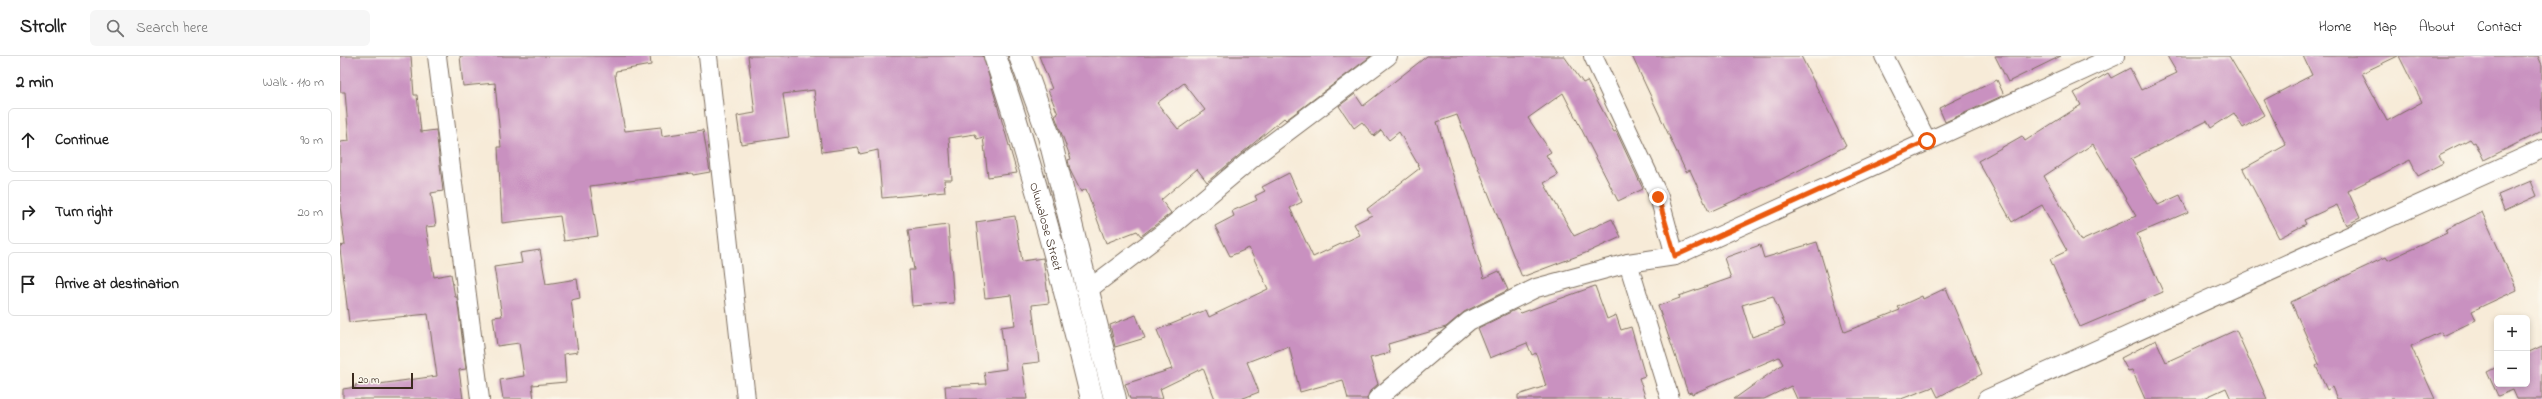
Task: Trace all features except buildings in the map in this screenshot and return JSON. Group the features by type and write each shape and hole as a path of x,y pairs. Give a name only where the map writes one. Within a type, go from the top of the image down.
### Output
{"street":[{"path":"437,56 480,399"},
{"path":"708,56 746,399"},
{"name":"Oluwalose Street","path":"995,56 1024,142 1070,308 1092,399"},
{"name":"Oluwalose Street","path":"1020,56 1049,136 1116,399"},
{"path":"1089,289 1168,229 1256,156 1388,56"},
{"path":"1593,56 1658,197 1675,256"},
{"path":"1884,56 1927,141"},
{"path":"1377,399 1469,321 1536,288 1628,263 1675,256 2114,56"},
{"path":"1987,399 2542,149"},
{"path":"1628,263 1670,399"}],"route":[{"path":"1658,197 1675,256 1927,141"}]}
